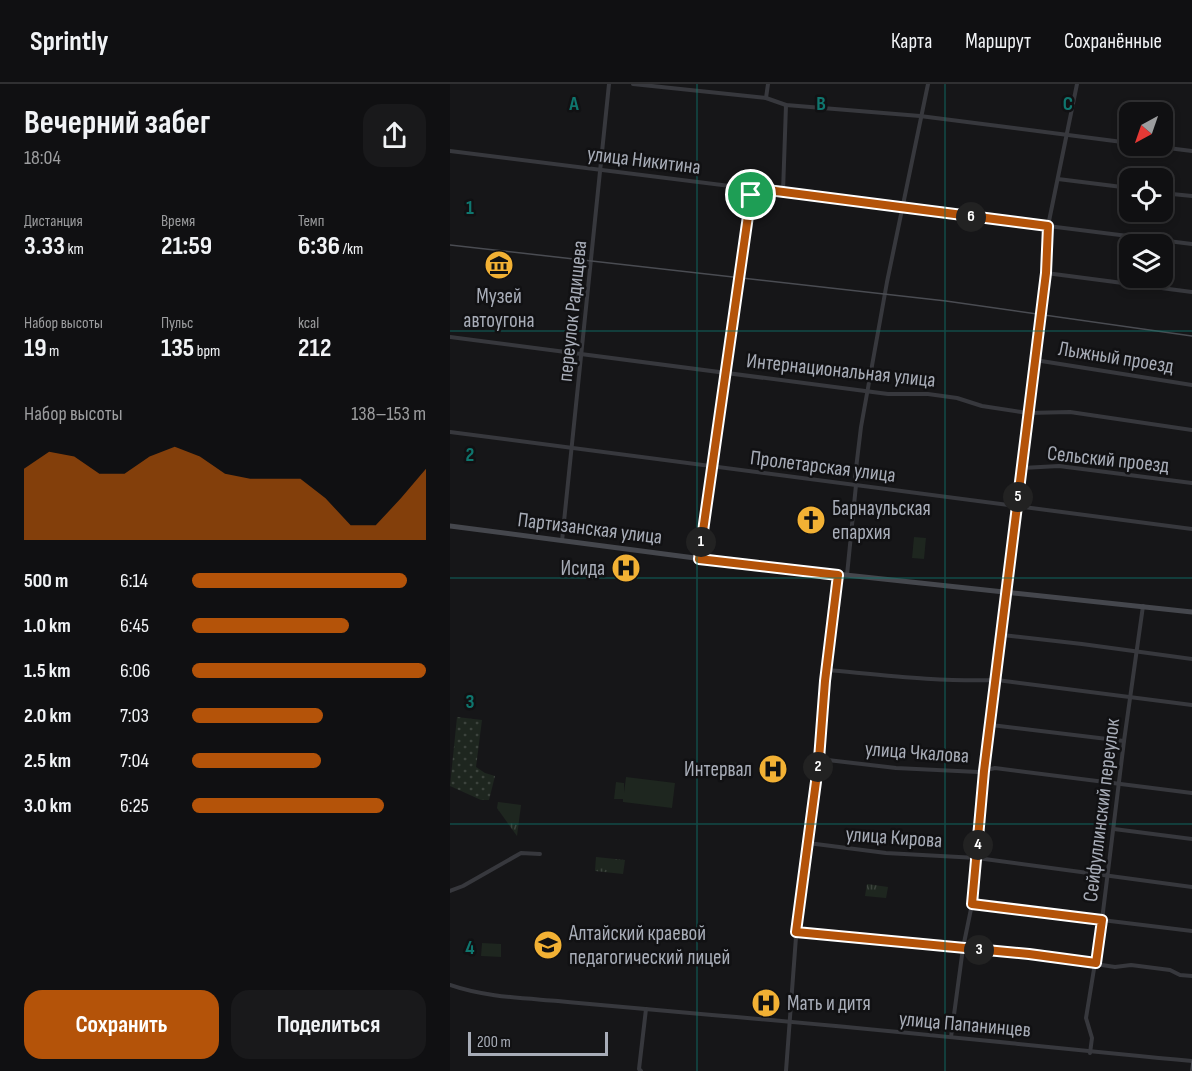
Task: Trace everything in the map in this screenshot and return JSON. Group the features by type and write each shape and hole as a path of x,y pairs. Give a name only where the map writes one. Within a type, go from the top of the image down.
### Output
{"main road":[{"name":"Партизанская улица","path":"450,526 699,559 1192,612"}],"street":[{"name":"переулок Радищева","path":"562,541 609,84"},
{"path":"633,84 766,98 786,105 921,116 1119,141"},
{"path":"766,98 768,84"},
{"path":"846,576 855,477 868,391 928,84"},
{"path":"951,1037 963,948 972,904 984,771 1046,273 1048,226 1077,84"},
{"path":"783,192 786,105"},
{"path":"1173,149 1192,151"},
{"name":"улица Никитина","path":"450,151 1192,244"},
{"path":"1058,179 1119,187"},
{"path":"699,559 752,188"},
{"path":"1173,194 1192,196"},
{"path":"1046,273 1192,292"},
{"name":"Интернациональная улица","path":"450,337 888,394 928,394 957,398 981,406 1028,413 1070,412 1192,430"},
{"name":"Лыжный проезд","path":"1035,360 1192,385"},
{"name":"Пролетарская улица","path":"450,432 1192,529"},
{"name":"Сельский проезд","path":"1022,468 1059,466 1192,483"},
{"path":"786,1071 796,932 819,759 838,575"},
{"name":"Сейфуллинский переулок","path":"1090,1053 1092,1038 1086,1018 1102,920 1143,606"},
{"path":"1002,635 1192,659"},
{"path":"827,670 896,677 970,681 997,680 1192,705"},
{"path":"991,725 1124,741"},
{"name":"улица Чкалова","path":"819,759 896,768 984,771 995,768 1192,793"},
{"path":"1113,829 1192,839"},
{"name":"улица Кирова","path":"808,843 886,853 977,858 1192,886"},
{"path":"450,891 521,853 540,854"},
{"path":"972,904 1192,931"},
{"path":"796,932 963,948 1096,963 1102,966 1131,965 1170,970 1180,975 1192,976"},
{"name":"улица Папанинцев","path":"450,985 475,992 790,1021 1090,1053 1192,1061"},
{"path":"641,1071 639,1069 646,1009"}],"green space":[{"path":"914,537 926,538 924,559 912,558"},
{"path":"457,717 482,720 476,767 495,776 489,800 481,800 450,786"},
{"path":"730,762 752,765 751,777 728,774"},
{"path":"626,777 675,783 672,808 614,799 616,782 624,783 624,793"},
{"path":"498,802 521,805 517,836 497,808"},
{"path":"596,857 625,860 623,874 595,871"},
{"path":"867,884 888,887 886,898 865,896"},
{"path":"482,943 501,944 501,957 481,956"}],"tram line":[{"path":"450,245 946,301 1192,336"},
{"path":"1191,1071 1192,1061"}],"place":[{"name":"Музей автоугона","path":"499,265"},
{"name":"Барнаульская епархия","path":"811,520"},
{"name":"Исида","path":"626,568"},
{"name":"Интервал","path":"773,769"},
{"name":"Алтайский краевой педагогический лицей","path":"548,945"},
{"name":"Мать и дитя","path":"766,1003"}],"route":[{"path":"752,188 1048,226 1046,273 984,771 972,904 1102,920 1096,963 1029,954 796,932 819,759 825,681 838,575 699,559 751,195 752,188"}]}
